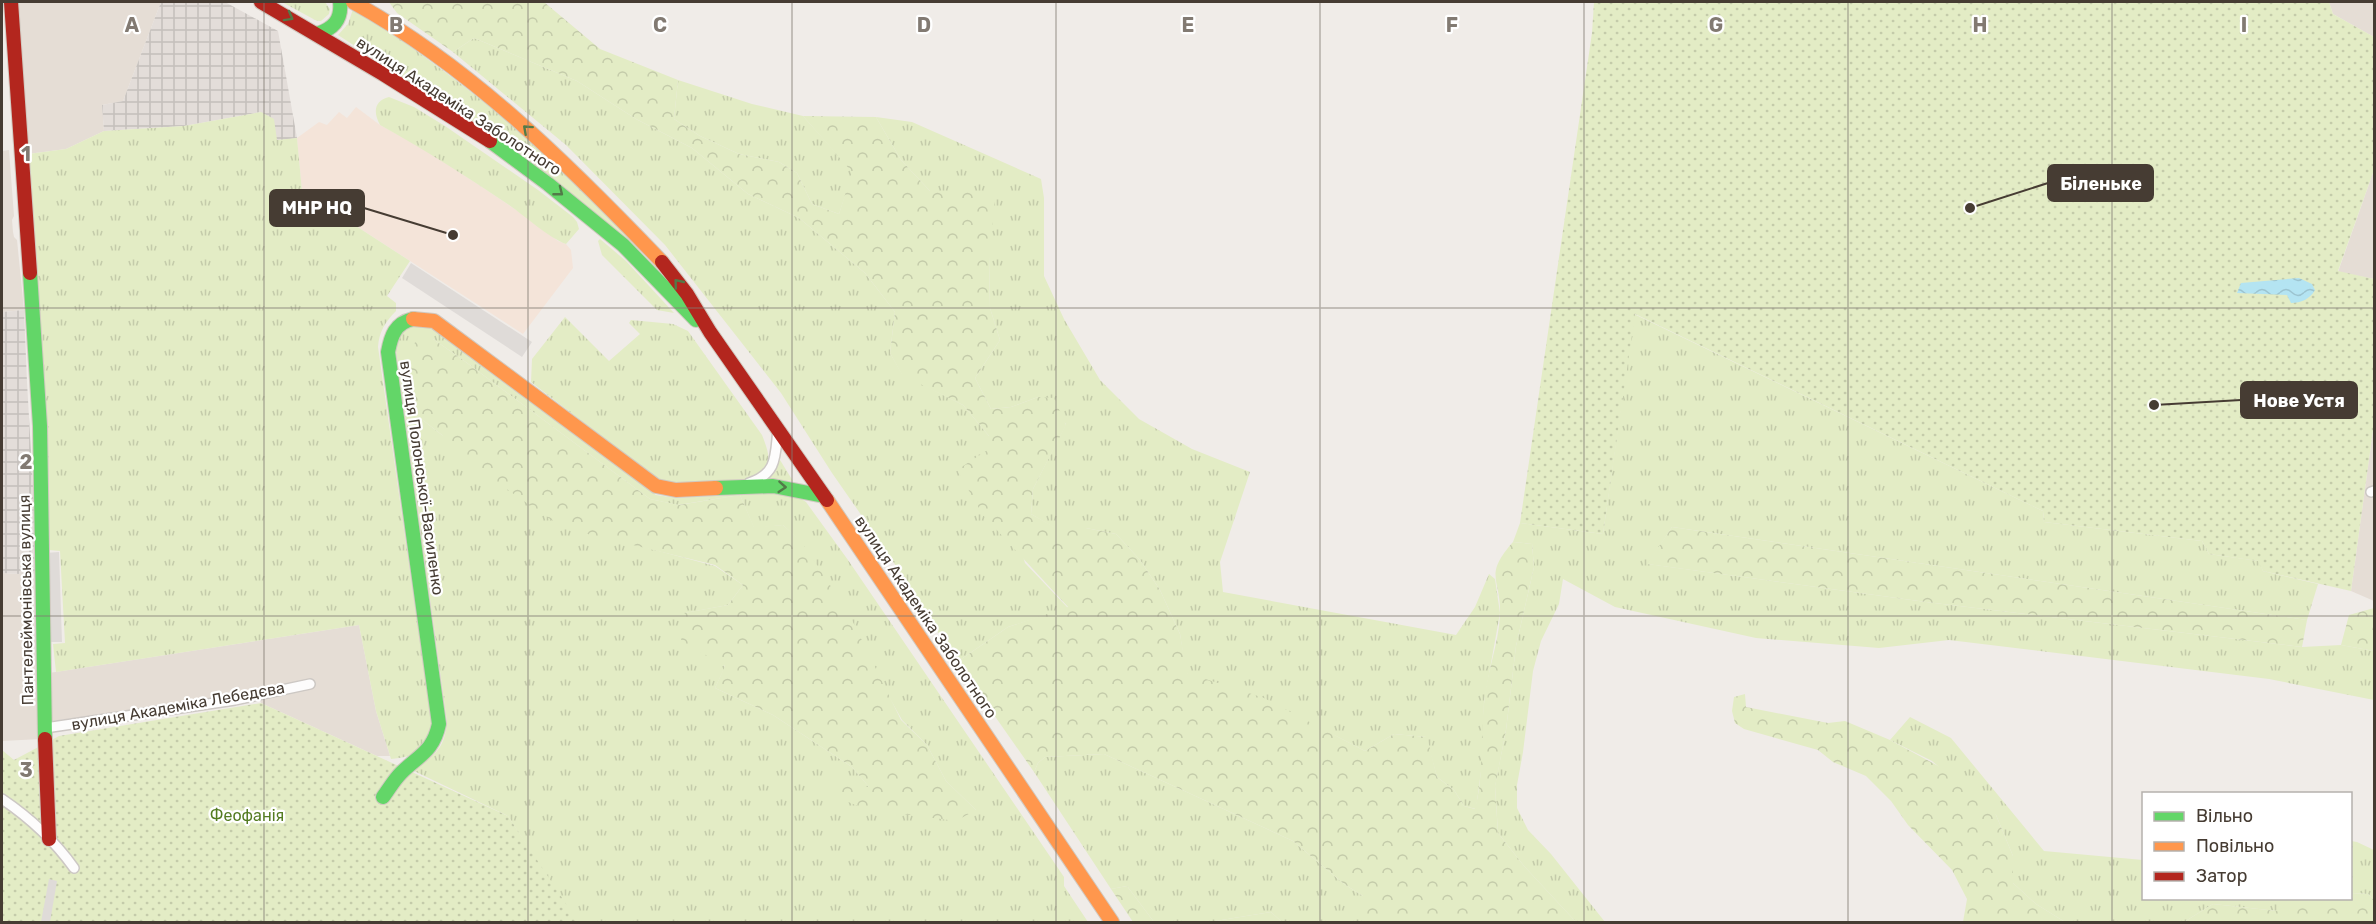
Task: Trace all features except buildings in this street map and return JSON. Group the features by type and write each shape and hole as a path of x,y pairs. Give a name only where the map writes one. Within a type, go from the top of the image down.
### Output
{"main road":[{"name":"Пантелеймонівська вулиця","path":"11,2 40,426 49,840"},
{"name":"вулиця Академіка Заболотного","path":"261,2 317,34 490,142 548,184 622,245 681,306 710,332"},
{"path":"317,34 327,32 335,26 340,18 340,2"},
{"name":"вулиця Академіка Заболотного","path":"353,2 386,20 463,75 561,159 662,262 687,294 710,332 778,427 1112,922"},
{"name":"вулиця Полонської-Василенко","path":"383,797 398,776 431,748 437,740 439,724 388,352 389,338 396,327 406,320 419,316 434,321 656,486 667,491 738,486 788,486 824,496"}],"street":[{"name":"вулиця Полонської-Василенко","path":"738,486 760,480 768,474 775,457 778,427"},
{"name":"вулиця Академіка Лебедєва","path":"45,728 235,700 310,684"},
{"path":"2,799 30,818 61,850 74,868"}],"shaded area":[{"path":"18,2 161,2 123,101 102,105 104,131 66,149 28,154"},
{"path":"161,2 225,2 278,31 297,138 277,141 261,112 184,126 104,131 102,105 123,101"},
{"path":"2329,2 2374,2 2374,37 2333,14"},
{"path":"356,107 380,125 419,146 479,185 558,241 566,244 571,250 573,268 523,334 302,191 297,138 319,122 327,125 339,112 347,118"},
{"path":"9,150 13,232 17,240 24,310 2,312 2,151"},
{"path":"2374,170 2374,279 2338,272"},
{"path":"411,263 532,342 522,357 402,278"},
{"path":"24,310 38,575 2,573 2,312"},
{"path":"2374,423 2374,601 2351,591"},
{"path":"59,552 62,642 48,642 45,553"},
{"path":"2,573 38,575 41,739 2,741"},
{"path":"359,625 376,711 390,756 377,756 261,703 258,694 51,721 49,673"},
{"path":"49,879 57,881 50,922 41,922"}],"green space":[{"path":"282,2 325,2 330,9 329,14 321,21 317,21"},
{"path":"389,2 544,2 600,49 678,80 674,119 700,136 739,154 779,162 797,173 812,204 839,214 852,172 803,116 876,117 901,160 930,191 972,191 995,199 989,256 990,308 1000,340 975,378 991,409 1011,407 1038,397 1054,398 1066,425 1033,489 1031,514 1056,528 1086,528 1116,534 1140,560 1160,590 1180,634 1187,673 1264,698 1365,751 1394,734 1427,737 1437,777 1454,790 1464,806 1475,809 1480,783 1485,693 1500,614 1496,570 1504,553 1513,542 1532,544 1534,567 1516,646 1506,730 1495,787 1498,833 1524,866 1576,922 1363,922 1363,896 1344,884 1293,841 1104,754 1045,757 1038,763 1034,772 957,662 1008,627 1068,607 983,515 957,470 989,449 989,436 963,405 902,375 890,353 895,312 865,273 799,218 748,194 692,148 636,119 577,81 474,38 453,52 397,13"},
{"path":"1594,2 2329,2 2333,14 2374,37 2374,170 2338,271 2374,279 2374,423 2351,591 2263,571 2258,561 2209,554 2202,541 2044,522 2043,511 1635,314 1603,534 1520,523 1592,33"},
{"path":"354,6 462,85 525,136 574,181 652,261 523,155 338,35 348,24"},
{"path":"474,38 577,81 636,119 692,148 748,194 799,218 865,273 895,312 890,353 902,374 963,405 989,436 990,449 1025,563 1068,608 1008,627 957,662 781,393 665,245 566,145 453,52"},
{"path":"678,80 752,104 803,116 853,172 839,214 812,204 797,173 779,162 739,154 700,136 674,119"},
{"path":"389,97 414,107 445,126 538,190 573,217 579,229 566,244 559,241 509,205 380,125 376,116 376,108 380,101"},
{"path":"261,112 274,119 277,140 297,138 302,191 410,261 387,296 396,303 396,311 383,328 378,347 432,726 430,734 418,751 399,758 391,759 376,711 359,625 56,672 53,644 65,643 60,551 49,550 28,154 66,149 104,131 184,126"},
{"path":"876,117 912,122 1041,179 1044,198 1044,276 1064,319 1100,380 1139,419 1192,449 1250,472 1220,562 1223,592 1456,635 1475,607 1489,574 1495,579 1500,613 1484,702 1482,764 1476,809 1464,806 1454,790 1437,777 1426,737 1394,734 1365,751 1336,736 1186,673 1180,634 1160,590 1140,560 1116,534 1086,528 1055,528 1031,514 1033,489 1066,424 1038,397 1011,407 991,409 975,378 1000,340 990,308 989,256 972,191 930,191 901,160"},
{"path":"600,239 626,261 674,313 657,310 602,255 598,241"},
{"path":"1634,314 2043,511 2044,522 2202,541 2209,554 2259,561 2263,571 2318,584 2307,620 1672,527 1648,564 1926,602 2302,647 2341,645 2374,651 2374,700 2269,679 1949,640 1879,648 1756,638 1615,607 1563,579 1559,604 1541,641 1533,671 1517,785 1517,808 1528,830 1551,854 1605,922 1576,922 1524,866 1498,833 1495,786 1506,730 1516,646 1534,567 1532,544 1513,542 1520,523 1603,534"},
{"path":"565,317 609,361 640,334 629,323 631,320 673,324 688,331 762,435 768,456 767,468 763,473 747,479 674,484 657,479 531,382 532,359"},
{"path":"421,323 432,327 656,495 677,498 781,492 797,496 806,502 1064,877 1064,886 1088,922 576,922 508,816 414,771 441,746 447,722 396,351 401,331","holes":["419,339 433,339 650,499 678,505 740,495 754,528 783,525 800,541 819,572 902,720 927,745 946,781 976,810 829,784 870,788 852,767 773,715 715,688 725,667 685,613 728,605 743,585 715,566 610,538 442,435 411,411"]},
{"path":"419,339 433,339 650,499 679,505 740,495 754,527 783,525 801,541 849,614 901,720 927,745 946,781 976,810 956,821 865,809 827,793 829,783 869,787 852,767 773,715 715,688 725,666 681,641 684,613 728,605 743,585 715,565 563,528 472,465 442,435 411,411 406,361 409,348"},
{"path":"780,460 793,481 769,479"},
{"path":"1672,527 2307,620 2302,647 1926,602 1647,564"},
{"path":"2374,608 2374,651 2341,645 2349,615"},
{"path":"1745,694 1746,707 1828,723 1845,721 1890,740 1979,788 1996,815 2013,856 2013,883 2036,904 2065,922 1963,922 1967,899 1952,870 1908,825 1891,801 1866,776 1833,762 1818,750 1744,729 1735,723 1732,711 1734,697"},
{"name":"Феофанія","path":"261,703 508,816 578,922 2,922 2,750 14,760 59,736"},
{"path":"1910,717 1951,738 2044,851 2142,860 2142,900 2277,900 2277,911 2213,904 2184,922 2065,922 2036,904 2013,883 2013,856 1996,815 1932,761 1890,740"},
{"path":"1104,754 1293,841 1344,884 1363,896 1363,922 1282,922 1271,912 1209,922 1154,922 1127,886 1111,889 1034,772 1038,763 1045,757"},
{"path":"2352,841 2374,850 2374,900 2368,894 2352,893"},
{"path":"1127,886 1154,922 1133,922 1111,889"},
{"path":"2352,893 2368,894 2374,900 2374,922 2184,922 2213,904 2277,911 2277,900 2352,900"},
{"path":"1271,912 1282,922 1209,922"}],"water":[{"path":"2299,278 2312,284 2315,290 2308,298 2298,302 2291,303 2287,295 2237,293 2241,283"}],"traffic: fast":[{"path":"317,34 328,29 338,19 340,2"},
{"path":"490,141 548,184 623,245 696,320"},
{"path":"30,273 40,426 45,739"},
{"path":"383,797 398,776 429,747 439,724 388,352 398,327 413,319"},
{"path":"716,488 773,486 824,496"}],"traffic: slow":[{"path":"353,2 438,56 478,87 554,154 662,262"},
{"path":"413,319 434,321 656,486 676,490 716,488"},
{"path":"827,500 1112,922"}],"traffic: jam":[{"path":"11,2 30,273"},
{"path":"261,2 490,141"},
{"path":"662,262 687,294 710,332 827,500"},
{"path":"45,739 49,839"}],"place":[{"name":"Біленьке","path":"1970,208"},
{"name":"MHP HQ","path":"453,235"},
{"name":"Нове Устя","path":"2154,405"}]}
